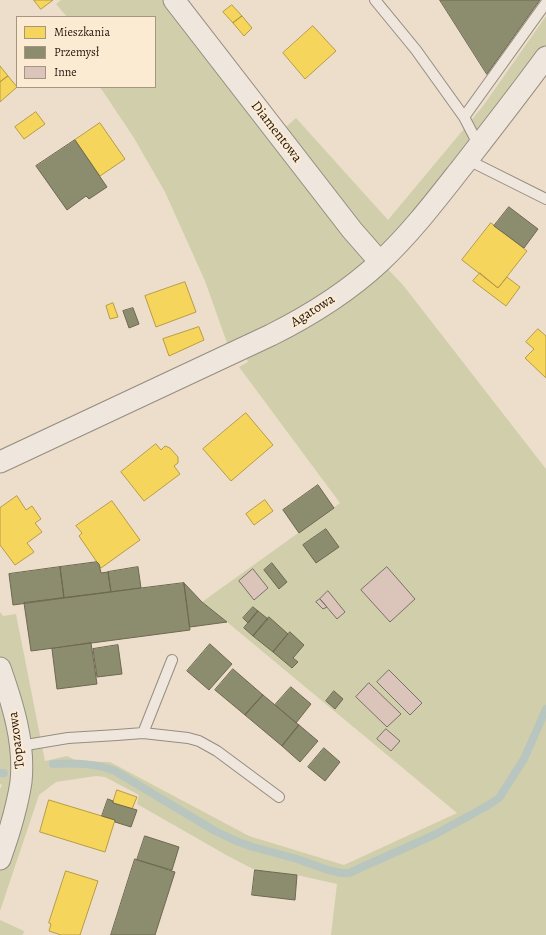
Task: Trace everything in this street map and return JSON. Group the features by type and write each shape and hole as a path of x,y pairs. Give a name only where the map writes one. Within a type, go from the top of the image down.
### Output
{"street":[{"name":"Diamentowa","path":"174,0 352,230 380,262"},
{"name":"Agatowa","path":"0,462 294,324 331,301 380,262 415,226 474,153 546,57"},
{"name":"Topazowa","path":"0,668 13,706 19,732 20,746 20,782 9,831 0,859"}],"lane":[{"path":"375,0 416,50 464,118 474,153 546,199"},
{"path":"464,118 546,3"},
{"path":"143,733 172,660"},
{"path":"20,746 68,738 143,733 173,735 199,741 217,751 279,797"}],"shaded area":[{"path":"61,0 174,0 278,134 296,118 388,220 483,106 546,16 546,57 381,262 403,285 546,469 546,935 331,935 337,884 297,875 255,870 137,804 139,795 105,777 96,776 56,782 39,795 0,911 0,789 2,785 0,784 0,612 3,616 16,614 45,761 67,756 77,761 110,762 249,836 344,865 457,813 202,602 340,503 239,367 248,362 242,349 231,354 205,281 165,192 134,138 101,88 156,88 156,16 66,16 56,4"},
{"path":"0,920 24,931 23,935 0,935"}],"building: Mieszkania":[{"path":"34,0 53,0 41,9"},
{"path":"232,5 242,16 233,23 223,12"},
{"path":"242,16 252,28 244,36 233,23"},
{"path":"313,26 336,51 305,79 283,53"},
{"path":"0,66 8,76 0,82"},
{"path":"8,76 16,88 0,102 0,82"},
{"path":"36,112 45,124 24,139 15,127"},
{"path":"100,123 125,159 100,176 75,140"},
{"path":"491,223 527,251 498,288 462,260"},
{"path":"480,273 498,288 507,277 520,287 506,306 473,281"},
{"path":"185,282 196,312 156,327 145,296"},
{"path":"113,303 118,317 110,319 106,306"},
{"path":"199,327 204,340 169,356 163,339"},
{"path":"538,329 546,336 546,378 525,358 534,349 526,342"},
{"path":"246,413 273,445 231,481 203,449"},
{"path":"156,444 161,450 165,446 170,448 178,457 178,463 174,466 180,474 144,501 121,472"},
{"path":"17,496 26,510 32,506 41,519 35,523 42,532 27,543 34,552 15,565 0,545 0,508"},
{"path":"265,500 273,511 254,525 246,514"},
{"path":"112,501 140,540 101,568 79,536 82,533 76,526"},
{"path":"117,790 137,797 132,809 113,803"},
{"path":"49,800 115,820 105,852 40,832"},
{"path":"66,871 98,881 80,935 61,935 49,931 51,924 49,923"}],"building: Przemysł":[{"path":"440,0 540,0 487,74"},
{"path":"75,140 107,187 89,199 86,196 67,210 36,166"},
{"path":"509,207 538,229 524,248 494,226"},
{"path":"133,308 139,324 129,328 123,311"},
{"path":"318,485 334,508 299,533 283,510"},
{"path":"326,529 339,547 316,563 303,545"},
{"path":"97,562 101,573 108,572 111,592 64,598 60,567"},
{"path":"272,563 287,582 279,589 264,570"},
{"path":"60,567 64,598 13,605 9,574"},
{"path":"138,567 141,588 111,592 108,572"},
{"path":"184,583 190,630 31,651 24,603"},
{"path":"184,583 202,602 227,622 190,627"},
{"path":"253,607 258,611 248,623 243,618"},
{"path":"258,611 268,619 253,636 244,628"},
{"path":"269,617 288,634 273,652 253,636"},
{"path":"290,632 304,645 293,658 298,662 292,668 273,652"},
{"path":"91,643 97,684 57,689 52,649"},
{"path":"210,644 232,664 209,690 187,671"},
{"path":"118,645 122,674 97,677 93,649"},
{"path":"233,669 263,695 245,715 215,690"},
{"path":"291,687 311,704 296,723 275,705"},
{"path":"334,691 343,699 335,709 326,701"},
{"path":"263,695 299,725 282,746 245,715"},
{"path":"299,725 318,741 300,762 282,746"},
{"path":"324,748 340,762 325,781 308,767"},
{"path":"108,799 113,801 113,803 137,810 131,827 102,816"},
{"path":"145,836 179,847 172,870 137,860"},
{"path":"135,859 175,872 155,935 111,935"},
{"path":"255,870 297,875 295,900 252,895"}],"building: Inne":[{"path":"387,567 415,599 390,622 361,590"},
{"path":"253,569 268,588 254,600 239,581"},
{"path":"328,591 345,612 337,619 320,599"},
{"path":"320,599 327,607 323,609 316,602"},
{"path":"389,670 422,703 410,715 377,682"},
{"path":"369,683 401,714 387,727 356,697"},
{"path":"386,729 400,741 391,751 377,739"}],"waterway":[{"path":"53,764 84,764 107,768 115,771 215,831 236,841 328,870 349,873 434,835 499,798 524,759 546,709"}]}
